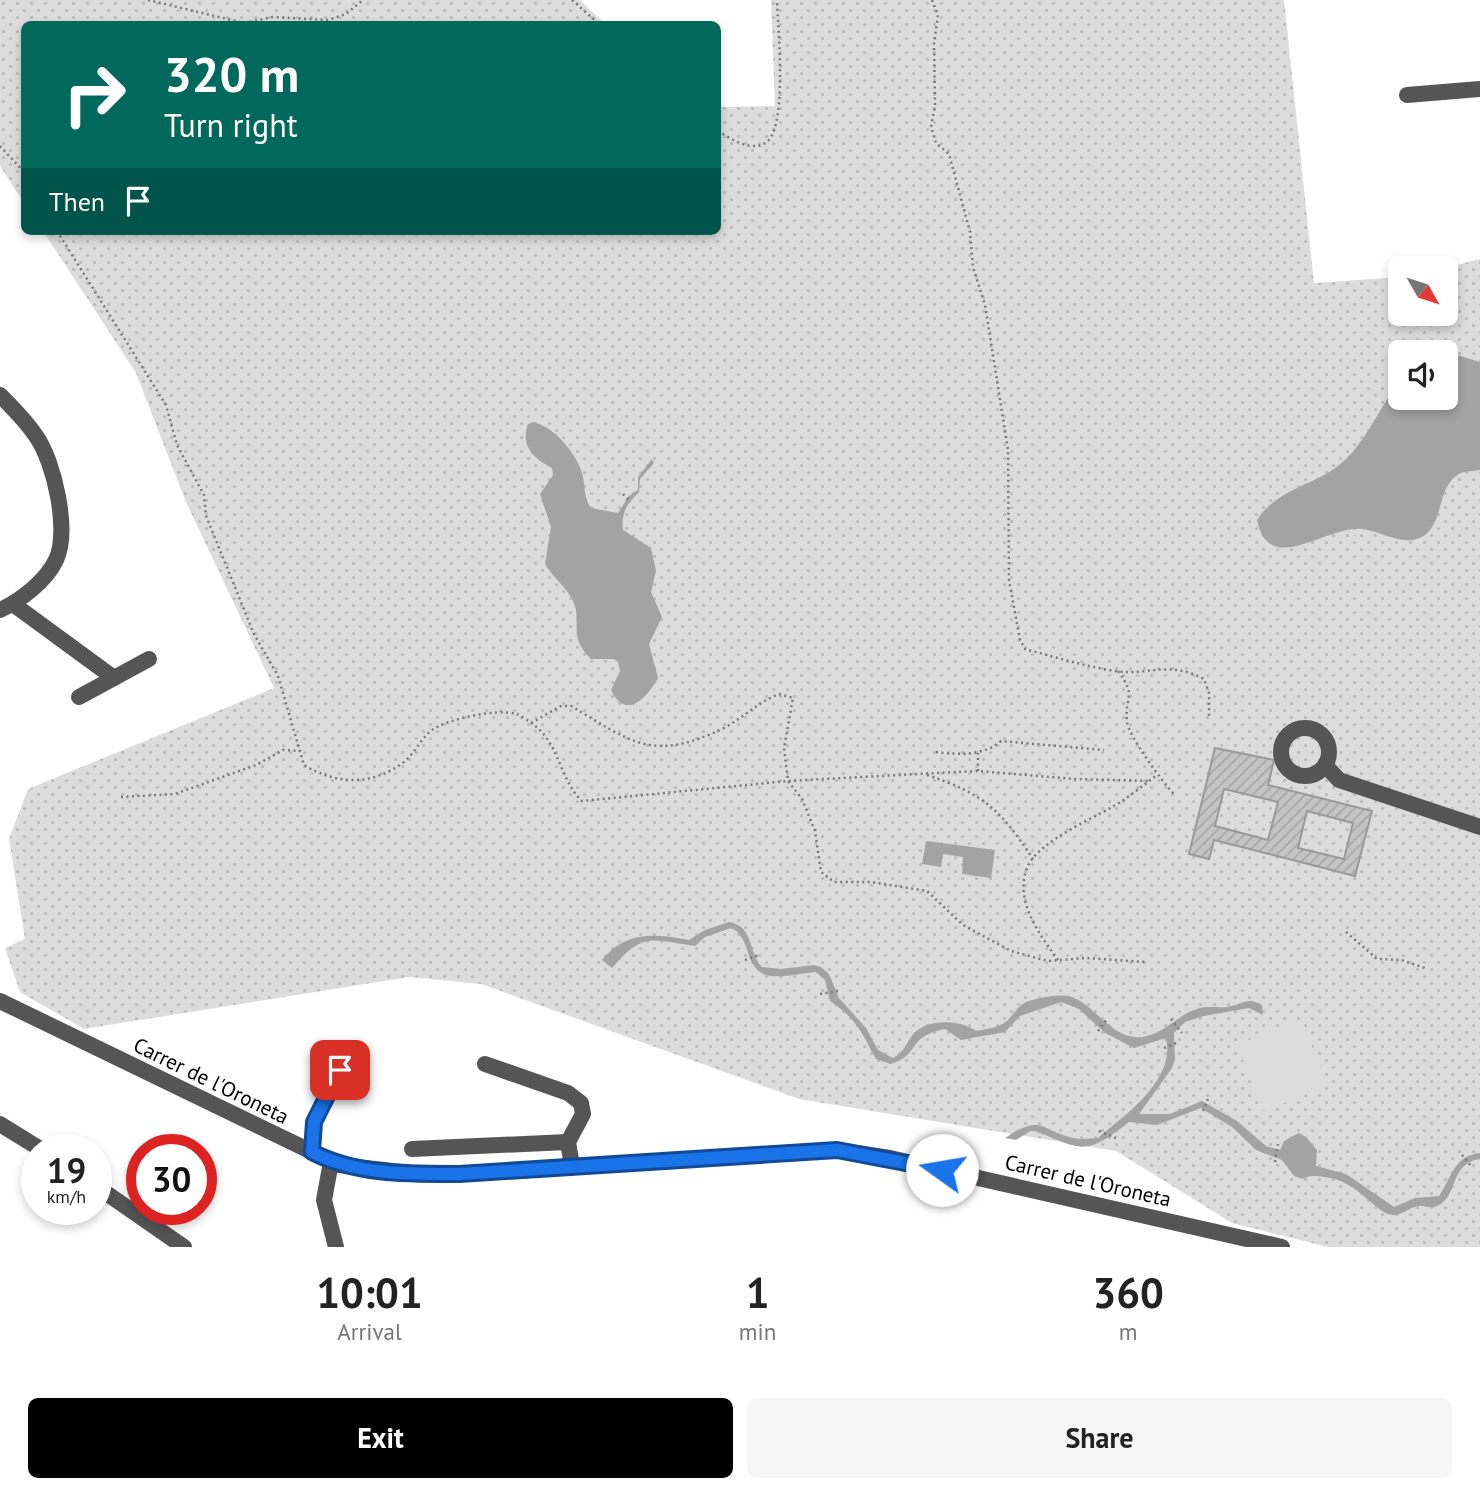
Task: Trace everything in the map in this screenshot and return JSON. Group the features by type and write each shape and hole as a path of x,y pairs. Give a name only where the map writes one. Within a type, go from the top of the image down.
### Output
{"street":[{"path":"1407,95 1480,89"},
{"path":"0,395 37,437 51,466 62,526 56,560 6,607 114,678"},
{"path":"79,697 149,659"},
{"path":"1325,765 1339,780 1480,827"},
{"name":"Carrer de l'Oroneta","path":"0,1001 331,1162 349,1167 419,1174 837,1150 890,1158 1282,1247"},
{"path":"485,1065 568,1093 581,1103 583,1114 568,1142 572,1166"},
{"path":"312,1152 314,1122 340,1070"},
{"path":"0,1124 21,1137"},
{"path":"412,1149 568,1142"},
{"path":"331,1162 324,1200 336,1247"},
{"path":"112,1198 173,1244"}],"path":[{"path":"148,0 236,21"},
{"path":"253,21 272,17 328,20 346,14 363,0"},
{"path":"572,0 596,21"},
{"path":"721,133 736,143 758,145 769,140 778,121 777,0"},
{"path":"932,0 938,15 934,44 935,106 931,127 936,143 949,154 971,232 973,267 985,306 1007,450 1009,580 1020,640 1025,649 1118,671 1172,667 1204,679 1209,693 1209,718"},
{"path":"0,146 21,169"},
{"path":"60,235 166,405 177,445 204,495 206,516 254,634 278,676 304,765 324,777 348,781 374,778 405,760 433,729 491,712 515,713 537,726 567,774 570,790 582,801 788,781 978,771 1074,779 1149,781"},
{"path":"623,494 631,502"},
{"path":"1118,671 1131,693 1126,723 1157,775 1174,794"},
{"path":"531,723 561,706 571,706 624,738 654,748 678,744 725,727 779,694 793,698 784,748 788,781 802,799 816,831 821,872 834,882 871,882 927,891 963,925 1011,951 1048,961 1145,962"},
{"path":"936,752 978,753 991,749 1001,741 1104,750"},
{"path":"121,797 175,794 256,765 283,750 300,751"},
{"path":"978,753 978,771"},
{"path":"925,774 963,787 998,810 1033,859"},
{"path":"1059,960 1029,915 1025,888 1027,868 1038,852 1157,775"},
{"path":"1346,932 1377,959 1401,960 1425,968"},
{"path":"745,960 759,955"},
{"path":"820,994 838,991"},
{"path":"1098,1031 1107,1019"},
{"path":"1171,1019 1182,1033"},
{"path":"1164,1048 1179,1042"},
{"path":"1203,1111 1208,1099"},
{"path":"1099,1131 1116,1138"},
{"path":"1275,1162 1278,1144"},
{"path":"1462,1155 1471,1166"}],"shaded area":[{"path":"0,0 580,0 602,21 21,21 21,198 0,166"},
{"path":"771,0 1284,0 1314,283 1388,278 1388,326 1458,326 1458,265 1480,259 1480,1247 1328,1247 1232,1223 1116,1151 799,1099 481,984 409,977 84,1029 20,992 5,948 25,939 9,839 28,789 274,688 186,502 136,373 46,235 721,235 721,107 775,106"},
{"path":"1458,355 1480,362 1480,470 1461,473 1452,480 1435,521 1425,535 1417,539 1402,540 1370,530 1347,530 1286,548 1273,545 1263,537 1257,520 1266,509 1276,500 1336,468 1360,442 1388,399 1388,410 1458,410"},
{"path":"533,422 549,429 571,451 581,469 586,497 591,508 618,513 629,496 638,490 638,477 652,459 654,463 640,479 639,492 628,505 623,518 623,530 651,548 656,571 651,592 662,617 649,644 658,678 649,692 636,703 623,704 611,690 620,671 618,662 614,659 591,659 583,650 577,635 577,614 572,599 545,564 551,527 540,494 553,475 552,468 534,456 527,445 528,424"},
{"path":"926,841 995,850 991,878 962,874 963,857 943,854 941,867 922,864"},
{"path":"729,922 737,924 747,934 762,967 821,967 829,974 839,998 866,1028 878,1050 893,1058 920,1028 945,1022 970,1027 976,1031 992,1028 1007,1021 1023,1003 1047,997 1069,996 1078,1000 1112,1028 1132,1037 1151,1035 1200,1008 1257,1002 1262,1005 1263,1015 1249,1008 1185,1022 1174,1033 1175,1059 1172,1068 1139,1114 1170,1114 1202,1101 1237,1121 1266,1146 1280,1150 1284,1141 1299,1133 1317,1150 1316,1166 1346,1174 1394,1207 1415,1198 1439,1196 1454,1169 1464,1158 1480,1153 1480,1159 1463,1168 1442,1203 1434,1207 1418,1206 1393,1215 1336,1179 1316,1176 1303,1179 1294,1176 1282,1160 1256,1150 1232,1127 1201,1108 1157,1125 1129,1122 1102,1141 1082,1147 1032,1130 1016,1140 1005,1138 1034,1125 1077,1139 1098,1138 1134,1107 1156,1082 1167,1053 1166,1038 1134,1048 1105,1033 1079,1009 1061,1002 1020,1016 1005,1032 961,1040 945,1029 933,1032 924,1036 906,1056 890,1064 876,1059 852,1020 830,1001 825,980 816,972 766,975 754,966 742,938 731,928 705,937 695,946 658,941 641,943 612,968 602,960 621,943 642,936 689,940 705,930"},
{"path":"1301,1019 1328,1086 1263,1111 1237,1045"}],"building":[{"path":"1215,748 1274,760 1268,785 1372,811 1355,876 1214,840 1209,859 1189,854","holes":["1224,789 1278,802 1268,840 1215,826","1307,811 1353,823 1344,859 1298,848"]}],"route":[{"path":"340,1070 314,1122 312,1152 339,1165 419,1174 459,1174 763,1152 837,1150 942,1170"}]}
